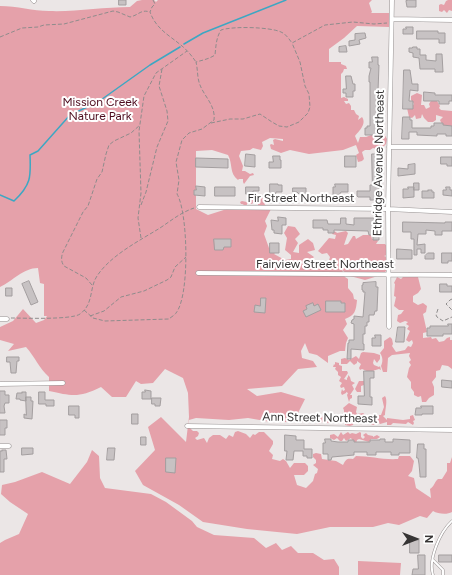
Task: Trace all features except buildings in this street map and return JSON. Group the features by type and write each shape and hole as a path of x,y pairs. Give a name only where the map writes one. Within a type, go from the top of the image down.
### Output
{"street":[{"name":"Ethridge Avenue Northeast","path":"389,327 388,209 392,0"},
{"path":"392,19 452,20"},
{"path":"389,147 452,147"},
{"name":"Fir Street Northeast","path":"199,207 388,209 452,212"},
{"name":"Fairview Street Northeast","path":"198,273 452,275"},
{"path":"0,318 7,318"},
{"path":"0,384 64,383"},
{"name":"Ann Street Northeast","path":"187,426 452,430"},
{"path":"0,446 8,446"}],"lane":[{"path":"433,575 432,559 442,535 452,521"},
{"path":"432,559 443,570 443,575"}],"path":[{"path":"150,12 152,7 155,6 153,0"},
{"path":"0,37 22,28 64,24 113,11 130,17 137,15 140,11 145,10 150,12 157,26 187,51 196,62 200,85 215,115 214,120 211,123"},
{"path":"292,43 325,25 353,22 374,24 383,22 389,23"},
{"path":"84,310 90,316 98,320 112,322 169,319 176,314 182,302 187,268 185,229 181,200 177,194 180,180 176,162 182,140 189,133 195,132 211,123 260,114 279,126 287,127 304,119 308,113 310,100 305,86 300,62 292,43 281,32 271,29 237,27 221,30 218,34 215,45 215,55 196,62"},
{"path":"141,239 139,227 141,193 140,124 144,96 156,73 187,51"},
{"path":"140,207 146,192 157,147 168,121 167,111 159,86 162,68"},
{"path":"92,285 86,278 64,266 62,264 61,257 88,206 97,179 102,172 109,145 131,133 140,124"},
{"path":"7,318 75,317 84,310 90,302 92,285 101,272 116,258 141,239 182,213 199,207"},
{"path":"90,316 104,310 121,297 144,291 167,280 171,277 175,267 186,256"},
{"path":"452,299 445,304 452,310"},
{"path":"438,310 436,315 441,320 443,321 452,317"}],"green space":[{"name":"Mission Creek Nature Park","path":"154,0 156,2 158,0 372,0 369,3 371,13 389,13 389,27 357,26 329,49 329,62 341,62 341,64 346,66 347,69 344,69 341,74 341,98 344,97 348,99 348,101 344,101 346,104 349,103 351,110 354,110 359,116 358,120 362,117 364,122 355,136 358,143 360,137 366,137 374,134 384,134 387,139 386,144 380,150 373,148 370,150 365,150 362,152 364,159 358,162 356,155 359,153 356,145 343,150 309,154 290,150 281,153 271,149 270,145 274,145 273,140 275,139 283,141 283,139 270,138 262,142 263,146 261,150 253,148 250,150 241,151 239,156 243,166 242,171 250,174 253,173 254,175 250,176 244,184 243,179 238,180 233,174 228,155 212,150 196,151 196,209 208,215 230,208 237,208 244,204 241,204 240,202 247,202 253,199 254,201 252,204 247,204 246,209 249,210 250,207 258,207 258,203 262,197 265,205 271,209 265,221 267,226 264,234 269,248 273,247 276,252 274,254 285,260 291,259 291,255 285,250 287,238 284,233 288,226 295,227 300,234 295,239 298,243 293,252 299,253 299,245 308,239 313,243 315,250 307,252 314,257 311,260 312,267 319,264 322,266 328,264 330,257 327,253 322,254 318,251 329,238 335,239 336,235 332,234 333,231 337,233 346,231 348,233 344,245 348,244 353,236 355,236 356,239 363,235 371,235 372,239 376,238 378,241 376,244 385,244 391,251 384,256 387,257 390,266 381,277 378,276 365,280 350,276 342,270 345,277 348,279 348,288 353,294 354,299 357,300 354,312 351,316 345,319 347,324 343,330 348,338 345,351 340,351 328,356 328,363 317,355 309,353 305,343 301,351 302,358 313,361 317,367 298,369 282,386 247,389 257,396 281,392 305,399 298,413 300,417 309,417 309,422 271,422 248,418 229,420 196,418 189,420 188,426 193,431 197,431 199,433 195,438 197,440 204,438 207,443 209,438 213,435 220,435 226,439 229,435 233,437 235,432 238,431 246,434 250,438 253,434 255,435 259,432 264,432 273,441 269,451 273,455 272,459 280,461 283,459 290,468 294,463 305,463 308,466 308,471 304,475 294,475 297,485 306,488 313,481 315,474 317,473 318,469 313,465 316,463 316,460 313,457 313,454 316,453 321,454 322,459 336,461 343,465 347,459 353,459 356,456 398,459 399,456 410,456 414,461 412,471 408,476 414,478 416,488 431,498 430,489 438,479 442,479 447,471 447,463 450,463 452,457 452,512 442,514 433,511 427,518 420,516 399,525 388,523 373,527 330,527 297,534 247,529 203,522 179,505 143,485 135,471 155,450 148,427 161,417 186,442 189,417 188,393 183,378 165,369 153,383 141,384 136,381 126,397 112,397 101,387 87,393 75,395 57,393 49,391 49,377 42,370 26,347 8,351 14,344 0,340 0,327 13,321 23,309 36,323 44,320 47,316 44,316 44,284 40,283 38,268 23,272 0,287 0,6 43,11 69,11 130,7 137,1"},
{"path":"448,0 452,0 452,11 449,10 447,13 444,10 442,12 439,11 439,5 444,5"},
{"path":"417,93 422,95 421,105 424,105 426,109 430,107 429,104 432,99 437,101 441,110 452,111 452,127 444,129 440,120 443,117 436,115 436,120 433,122 428,122 422,114 421,118 416,119 415,115 412,118 409,117 407,108 414,104 411,100 411,96"},
{"path":"409,272 415,277 418,277 421,289 413,296 413,302 418,305 423,303 427,306 426,312 423,314 427,332 423,333 423,338 436,338 439,342 450,337 450,340 452,340 452,369 448,366 442,365 440,370 436,371 436,377 432,382 434,387 434,395 426,402 422,402 421,396 418,397 414,395 411,388 411,382 407,377 411,365 409,362 411,360 409,356 410,353 392,355 388,358 387,372 383,372 381,366 382,356 380,353 384,348 384,341 390,337 392,339 392,346 396,352 405,350 408,346 411,347 413,343 412,340 409,342 406,340 410,331 407,329 409,326 406,324 408,322 405,321 400,323 397,321 398,315 404,310 399,310 394,306 396,297 394,296 394,283 397,277 401,279"},
{"path":"363,352 380,355 380,359 377,363 374,359 373,363 374,365 380,366 381,370 379,369 369,372 362,369 360,370 359,368 361,364 357,361 354,365 350,361 347,364 341,364 341,359 345,358 349,360 356,356 359,359 361,353"},
{"path":"335,362 342,366 342,371 347,371 348,373 344,379 347,380 348,375 351,381 355,383 352,385 354,389 350,395 352,395 352,398 349,402 347,395 348,393 346,392 342,395 341,393 342,389 343,391 345,390 344,387 341,388 340,386 342,383 339,381 341,377 335,369 336,367 333,367"},
{"path":"359,381 365,382 364,385 361,386 361,392 357,392 355,389"},
{"path":"385,396 385,415 383,416 387,420 387,418 403,420 410,419 410,416 413,415 415,420 413,421 413,425 408,422 406,424 393,423 391,425 387,425 387,422 380,424 378,422 374,425 368,422 363,424 358,419 355,419 353,425 350,426 345,425 345,421 340,423 339,419 340,417 342,418 344,413 343,408 349,403 357,407 357,414 363,413 371,418 372,414 375,418 378,415 381,415 384,407 382,398"},
{"path":"324,415 337,418 337,422 322,422 319,424 314,421 316,417 322,417"},
{"path":"341,432 343,435 348,432 350,434 356,434 360,432 363,439 365,437 363,435 366,433 373,437 377,435 380,437 377,439 371,439 369,442 359,439 357,440 356,444 351,438 346,441 344,438 340,441 337,438 334,440 330,438 330,435 334,434 338,437"},
{"path":"92,450 99,456 100,478 105,488 151,494 166,502 192,521 197,527 214,535 254,538 266,548 276,543 282,550 291,546 298,553 313,553 324,560 334,559 339,567 339,575 0,575 0,543 19,534 28,514 1,494 2,485 42,472 70,484 87,462"},
{"path":"358,561 401,563 400,575 358,575"}],"waterway":[{"path":"184,44 203,33 286,0"},
{"path":"0,195 14,201 20,195 29,180 30,155 38,151 70,115 98,102 150,65 180,47"}]}
